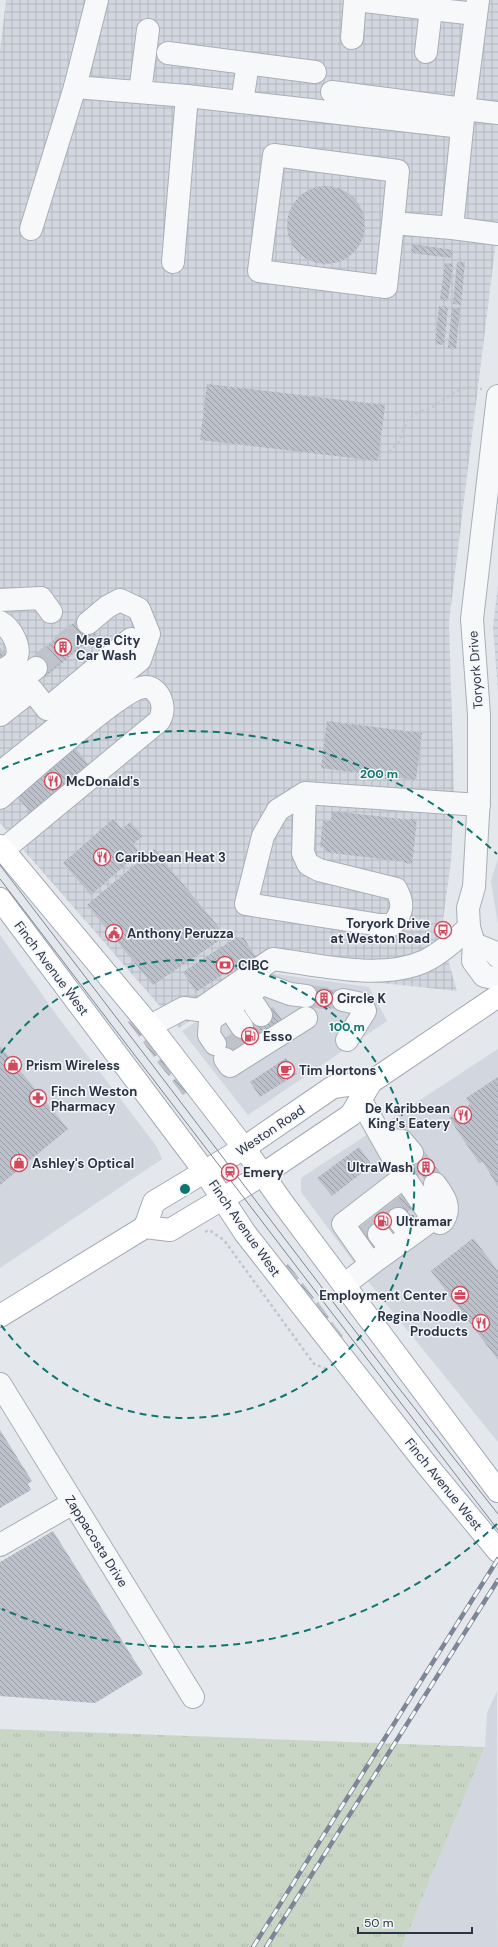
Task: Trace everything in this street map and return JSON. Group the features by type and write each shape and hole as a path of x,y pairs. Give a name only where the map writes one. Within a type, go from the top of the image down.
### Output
{"main road":[{"path":"2,848 150,1026 244,1148 262,1175 498,1492"},
{"name":"Finch Avenue West","path":"0,899 205,1172 245,1233 498,1551"},
{"name":"Weston Road","path":"366,1091 333,1088 244,1148 154,1202 145,1228 170,1230 221,1198 262,1175 351,1115 366,1091 498,996"},
{"path":"0,1316 145,1228"}],"street":[{"path":"31,229 74,87 97,0"},
{"path":"352,38 356,0 431,9 477,7 463,118 452,228"},
{"path":"426,52 431,9"},
{"path":"140,92 148,30"},
{"path":"168,53 315,72"},
{"path":"242,102 248,64"},
{"path":"74,87 242,102 463,118 498,113"},
{"path":"332,92 463,118"},
{"path":"173,262 187,96"},
{"path":"274,155 398,171 394,223 386,287 259,271 274,155"},
{"path":"394,223 498,234"},
{"name":"Toryork Drive","path":"492,393 472,619 478,715 479,804 474,887 468,908 472,936 473,960 484,976 498,980"},
{"path":"0,600 41,598 51,612"},
{"path":"2,768 140,660 149,634 139,609 120,600 107,607 88,623"},
{"path":"0,622 12,632 18,649 16,660 0,673"},
{"path":"0,715 32,690 47,709 131,639"},
{"path":"0,697 36,668"},
{"path":"0,798 73,736 125,695 138,688 147,687 154,690 160,697 163,704 162,715 159,721 48,814 2,848"},
{"path":"305,793 303,853 308,864 319,870 396,890 402,900 400,916 392,925 380,925 246,904 263,836 278,810 305,793 479,804"},
{"path":"150,1026 184,1008 199,1010 273,959 376,972 424,961 449,946 472,936 494,952 498,957"},
{"path":"294,999 263,984 210,1020 232,1041 266,1022 306,1018"},
{"path":"343,1000 362,1004 365,1011 347,1040"},
{"path":"366,1091 383,1139 404,1177 433,1218 440,1223 443,1221 447,1209 446,1200 435,1184"},
{"path":"383,1139 402,1141 412,1153"},
{"path":"371,1264 343,1224 375,1228 394,1214 404,1177"},
{"path":"344,1285 371,1264 375,1228 394,1214 433,1218"},
{"name":"Zappacosta Drive","path":"0,1384 193,1697"},
{"path":"0,1545 73,1503"}],"path":[{"path":"389,452 399,442 407,421 415,413 433,407 453,393 466,387 492,393"},
{"path":"205,1232 209,1230 224,1240 314,1364"}],"shaded area":[{"path":"6,0 498,0 498,225 449,622 454,790 451,861 441,935 457,991 268,971 179,1028 0,823 0,50"},
{"path":"498,584 498,692 493,627"},
{"path":"498,858 498,925 491,881"},
{"path":"0,935 58,1017 157,1147 162,1159 0,1268"},
{"path":"269,973 369,987 387,1021 248,1115 182,1031"},
{"path":"498,1049 498,1442 370,1284 301,1192 301,1178"},
{"path":"497,1691 498,1947 402,1947 485,1747 487,1713"}],"green space":[{"path":"0,1729 485,1747 402,1947 0,1947"}],"building":[{"path":"326,186 341,189 354,197 362,210 365,225 362,240 354,253 341,261 326,264 311,261 298,253 290,240 287,225 290,210 298,197 311,189"},
{"path":"412,244 453,250 452,258 411,253"},
{"path":"457,262 465,262 461,305 453,304"},
{"path":"445,263 453,264 448,301 440,300"},
{"path":"439,306 448,307 444,345 435,344"},
{"path":"452,307 460,308 456,349 448,348"},
{"path":"207,384 385,405 378,461 200,440"},
{"name":"Mega City Car Wash","path":"82,616 97,634 44,678 29,661"},
{"path":"0,648 10,660 0,668"},
{"path":"327,721 422,733 416,780 321,768"},
{"name":"McDonald's","path":"73,745 92,769 34,817 14,793"},
{"path":"332,811 410,820 417,819 412,864 324,852 325,848 320,847 323,821 331,821"},
{"name":"Caribbean Heat 3","path":"113,819 122,829 130,822 143,836 133,844 140,852 91,895 63,863"},
{"path":"154,849 226,936 153,985 87,905"},
{"name":"CIBC","path":"237,937 244,938 259,962 238,976 233,968 196,992 183,972"},
{"name":"Circle K","path":"306,989 343,990 342,1009 305,1007"},
{"path":"273,1007 283,1021 223,1061 213,1046"},
{"path":"132,1019 143,1034 139,1037 128,1022"},
{"path":"147,1039 158,1054 154,1057 143,1042"},
{"path":"0,1046 68,1129 0,1185"},
{"path":"162,1058 172,1073 169,1076 157,1062"},
{"path":"286,1058 297,1074 260,1097 250,1082"},
{"path":"498,1077 498,1141 496,1142 498,1144 498,1187 483,1162 479,1163 449,1118 470,1104 466,1098"},
{"path":"176,1078 187,1092 183,1095 172,1081"},
{"path":"359,1147 372,1165 332,1196 317,1178"},
{"name":"UltraWash","path":"421,1147 444,1178 431,1188 407,1157"},
{"path":"404,1193 414,1207 364,1245 354,1232"},
{"path":"474,1239 498,1271 498,1360 431,1271"},
{"path":"288,1264 299,1278 295,1282 284,1267"},
{"path":"303,1283 314,1298 310,1301 299,1286"},
{"path":"318,1302 329,1317 325,1320 314,1305"},
{"path":"332,1322 343,1336 339,1339 328,1325"},
{"path":"0,1430 32,1481 28,1484 31,1490 0,1508"},
{"path":"53,1531 143,1674 95,1703 0,1696 0,1562"}],"tunnel":[{"path":"36,668 88,623"},
{"path":"306,996 343,1000"},
{"path":"225,1038 234,1053"},
{"path":"412,1153 435,1184"},
{"path":"388,1205 398,1219"},
{"path":"369,1220 379,1234"}],"tram line":[{"path":"0,865 394,1382 498,1514"},
{"path":"0,879 498,1530"}],"railway":[{"path":"253,1947 498,1559"},
{"path":"266,1947 498,1580"}],"place":[{"name":"Mega City Car Wash","path":"63,647"},
{"name":"McDonald's","path":"53,781"},
{"name":"Caribbean Heat 3","path":"102,857"},
{"name":"Toryork Drive at Weston Road","path":"443,930"},
{"name":"Anthony Peruzza","path":"114,933"},
{"name":"CIBC","path":"225,965"},
{"name":"Circle K","path":"324,998"},
{"name":"Esso","path":"250,1036"},
{"name":"Prism Wireless","path":"13,1065"},
{"name":"Tim Hortons","path":"286,1070"},
{"name":"Finch Weston Pharmacy","path":"38,1098"},
{"name":"De Karibbean King's Eatery","path":"463,1115"},
{"name":"Ashley's Optical","path":"19,1163"},
{"name":"UltraWash","path":"426,1167"},
{"name":"Emery","path":"230,1172"},
{"name":"Ultramar","path":"383,1221"},
{"name":"Employment Center","path":"460,1295"},
{"name":"Regina Noodle Products","path":"481,1323"}]}
